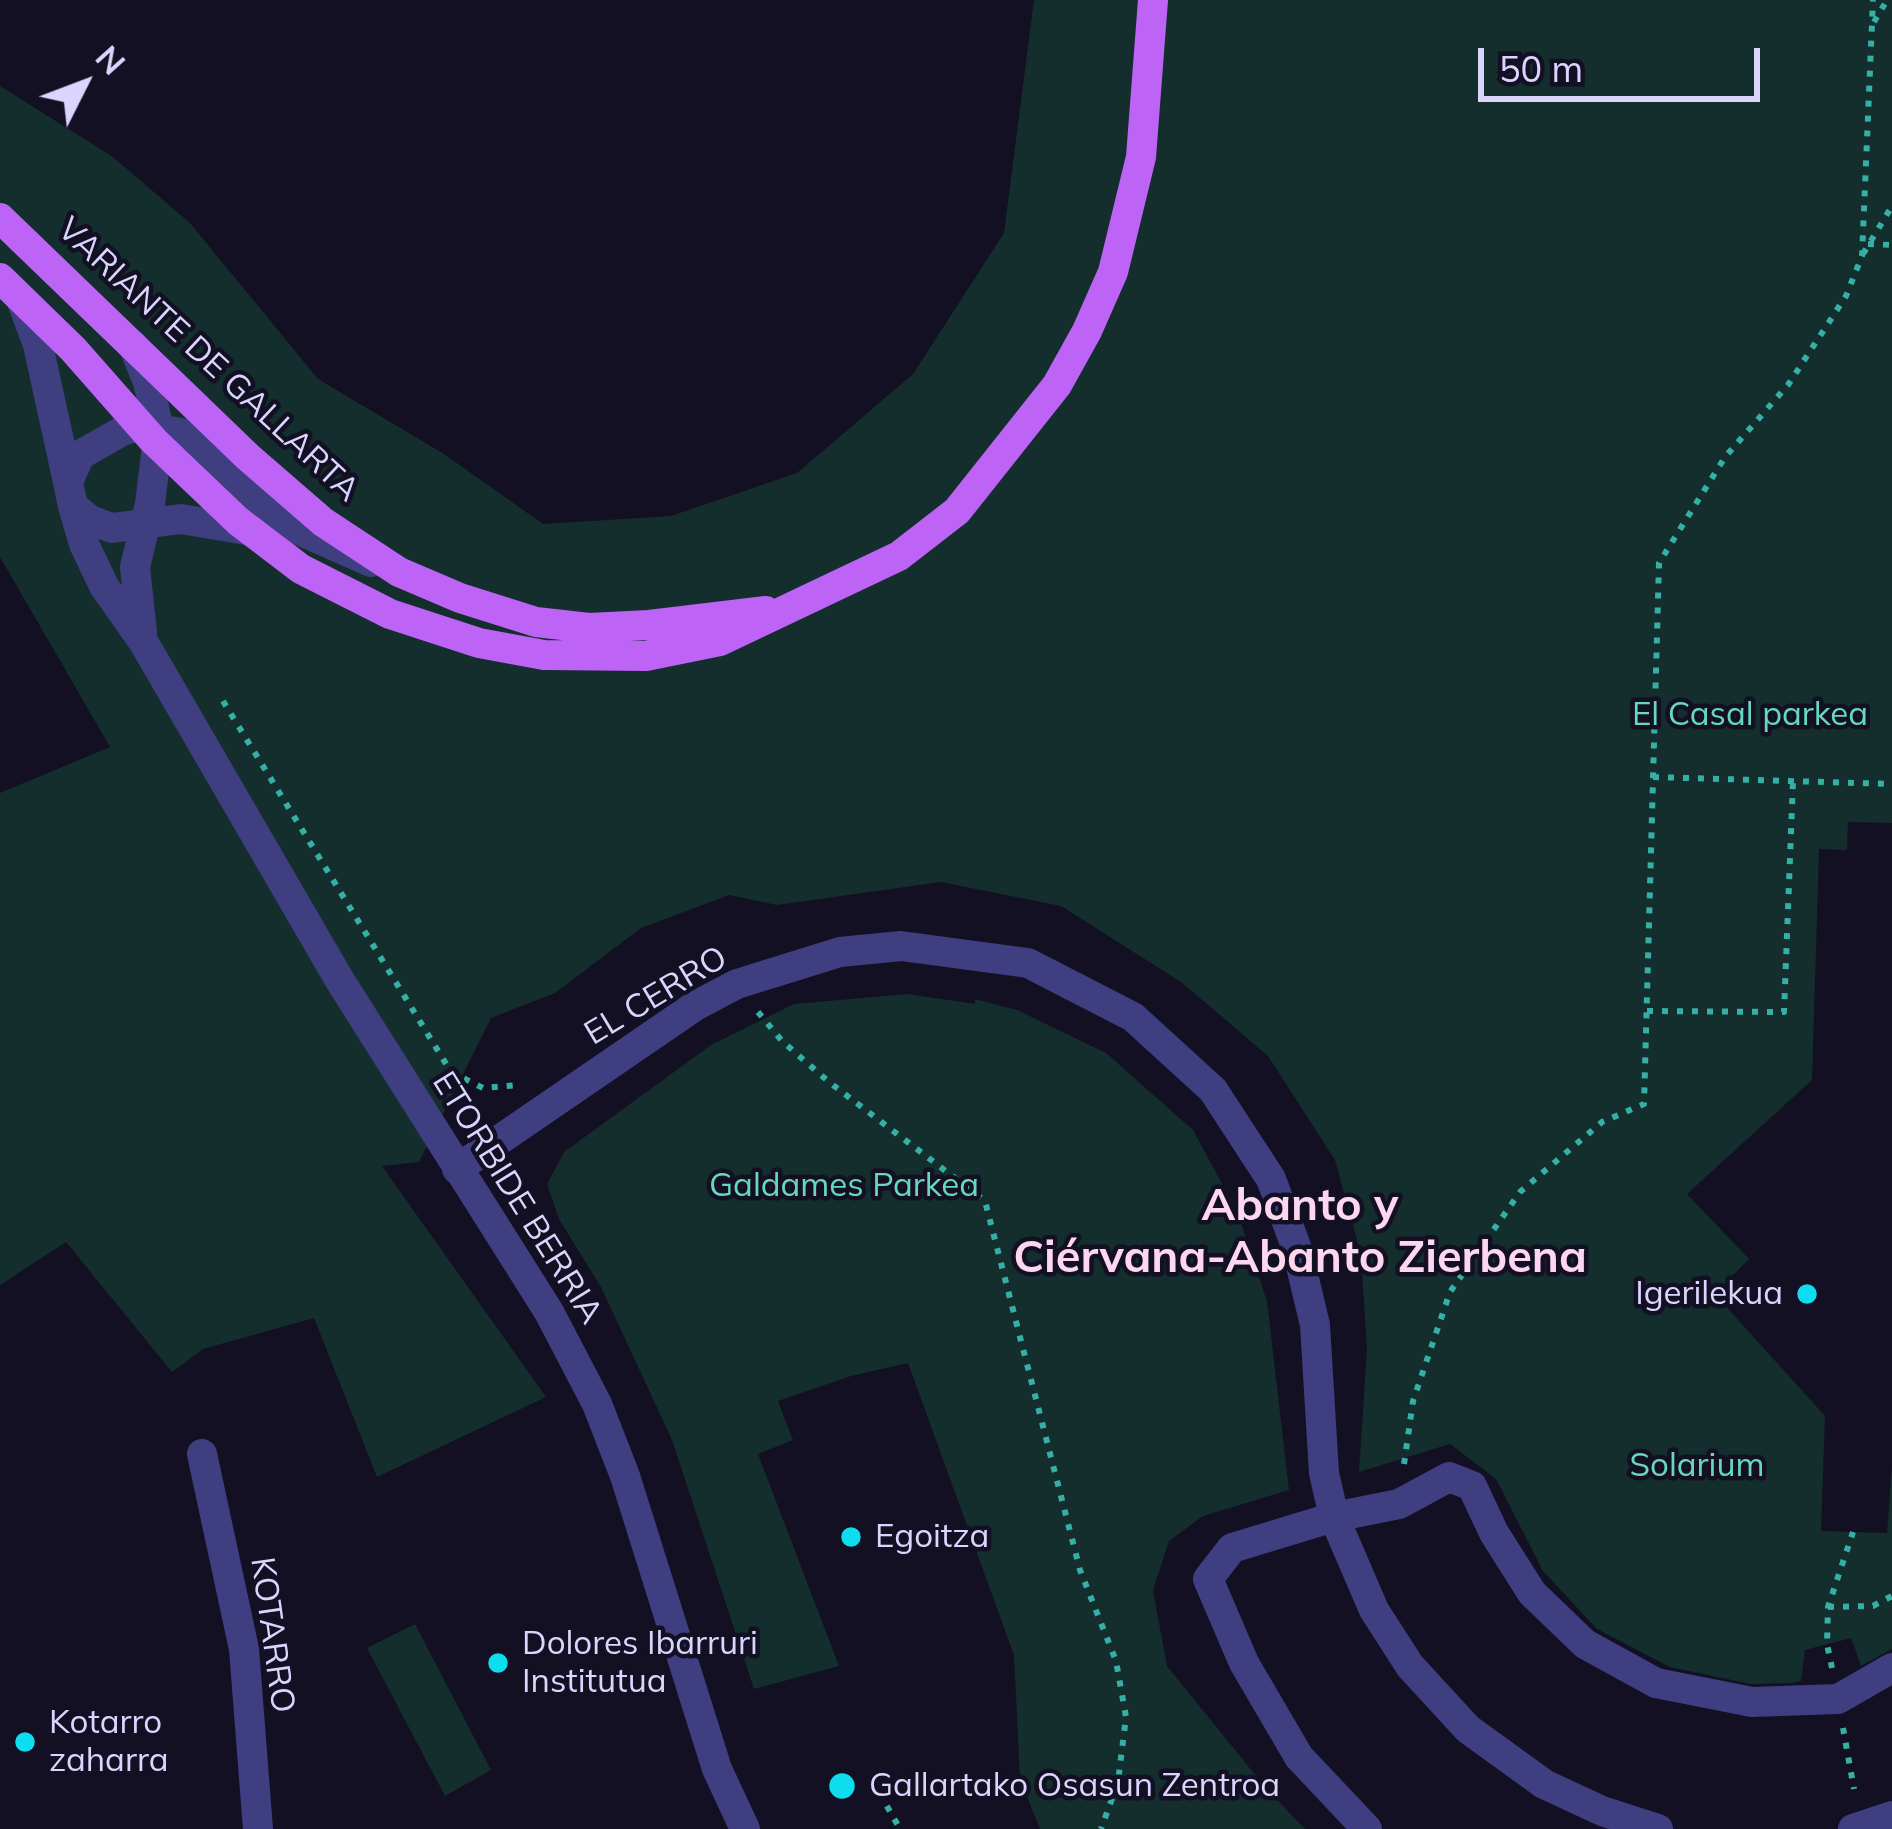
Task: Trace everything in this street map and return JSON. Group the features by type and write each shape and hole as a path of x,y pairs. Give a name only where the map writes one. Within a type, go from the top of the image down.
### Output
{"main road":[{"name":"VARIANTE DE GALLARTA","path":"10,289 252,531 301,569 390,614 479,643 544,655 646,656 720,641 899,556 957,511 1057,385 1113,272 1141,157 1154,0"},
{"name":"VARIANTE DE GALLARTA","path":"0,218 248,457 323,522 399,572 536,622 589,628 785,609"}],"street":[{"name":"ETORBIDE BERRIA","path":"10,289 38,345 70,494 84,544 104,586 144,644 339,980 549,1312 597,1404 625,1476 717,1769 745,1829"},
{"name":"ETORBIDE BERRIA","path":"132,342 148,382 154,434 145,525 135,567 144,644"},
{"path":"252,531 181,519 112,528 90,520 70,494 80,455 100,440 191,435 254,495 301,531 399,572"},
{"name":"EL CERRO","path":"457,1169 695,1006 737,984 840,952 902,946 1028,963 1133,1017 1214,1090 1271,1178 1297,1249 1315,1325 1324,1473 1334,1516 1374,1610 1410,1666 1468,1729 1544,1784 1602,1811 1658,1829"},
{"name":"KOTARRO","path":"202,1454 244,1648 258,1829"},
{"path":"1367,1829 1299,1757 1244,1663 1208,1580 1232,1548 1334,1516 1399,1504 1449,1477 1472,1486 1494,1533 1532,1593 1585,1644 1657,1683 1752,1702 1838,1699 1892,1668"},
{"path":"1853,1829 1892,1816"}],"path":[{"path":"1862,256 1874,0"},
{"path":"1872,25 1887,0"},
{"path":"1399,1504 1413,1401 1450,1292 1520,1192 1602,1122 1644,1104 1659,563 1725,457 1788,385 1846,296 1868,244 1892,206"},
{"path":"1868,244 1892,245"},
{"path":"223,701 451,1072 482,1088 521,1085 535,1075"},
{"path":"1653,777 1892,784"},
{"path":"1647,1011 1784,1012 1792,781"},
{"path":"758,1012 782,1041 829,1082 985,1201 1080,1570 1116,1661 1126,1718 1118,1782 1101,1829"},
{"path":"1853,1532 1828,1607 1827,1644 1854,1789"},
{"path":"1828,1607 1873,1606 1892,1596"},
{"path":"872,1780 900,1829"}],"green space":[{"path":"1034,0 1892,0 1892,823 1848,822 1847,850 1819,849 1812,1080 1687,1194 1749,1259 1721,1287 1722,1302 1825,1416 1821,1531 1887,1533 1892,1467 1892,1649 1861,1666 1851,1638 1805,1650 1801,1681 1791,1683 1751,1684 1670,1667 1597,1629 1543,1571 1496,1479 1450,1444 1359,1472 1367,1349 1361,1255 1335,1160 1268,1056 1181,982 1061,906 941,882 777,905 729,895 641,928 555,993 491,1018 419,1162 382,1166 546,1397 377,1477 314,1318 203,1349 172,1372 66,1242 0,1285 0,793 110,747 0,557 0,86 113,157 190,223 318,379 444,454 543,524 671,516 797,473 913,374 1004,233"},
{"name":"Galdames Parkea","path":"908,994 975,1004 975,999 1017,1010 1106,1053 1193,1130 1237,1211 1267,1301 1289,1490 1203,1516 1169,1541 1153,1590 1167,1666 1305,1829 1040,1829 1020,1779 1014,1655 908,1363 778,1401 793,1440 758,1454 839,1666 754,1689 672,1440 602,1289 559,1219 547,1184 564,1152 711,1045 794,1004"},
{"path":"415,1624 491,1770 445,1796 367,1648"}],"place":[{"name":"Igerilekua","path":"1807,1294"},
{"name":"Egoitza","path":"851,1537"},
{"name":"Dolores Ibarruri Institutua","path":"498,1663"},
{"name":"Kotarro zaharra","path":"25,1742"},
{"name":"Gallartako Osasun Zentroa","path":"842,1786"}],"district":[{"name":"Abanto y Ciérvana-Abanto Zierbena","path":"1300,1232"}],"park label":[{"name":"El Casal parkea","path":"1750,715"},
{"name":"Solarium","path":"1697,1466"}]}
